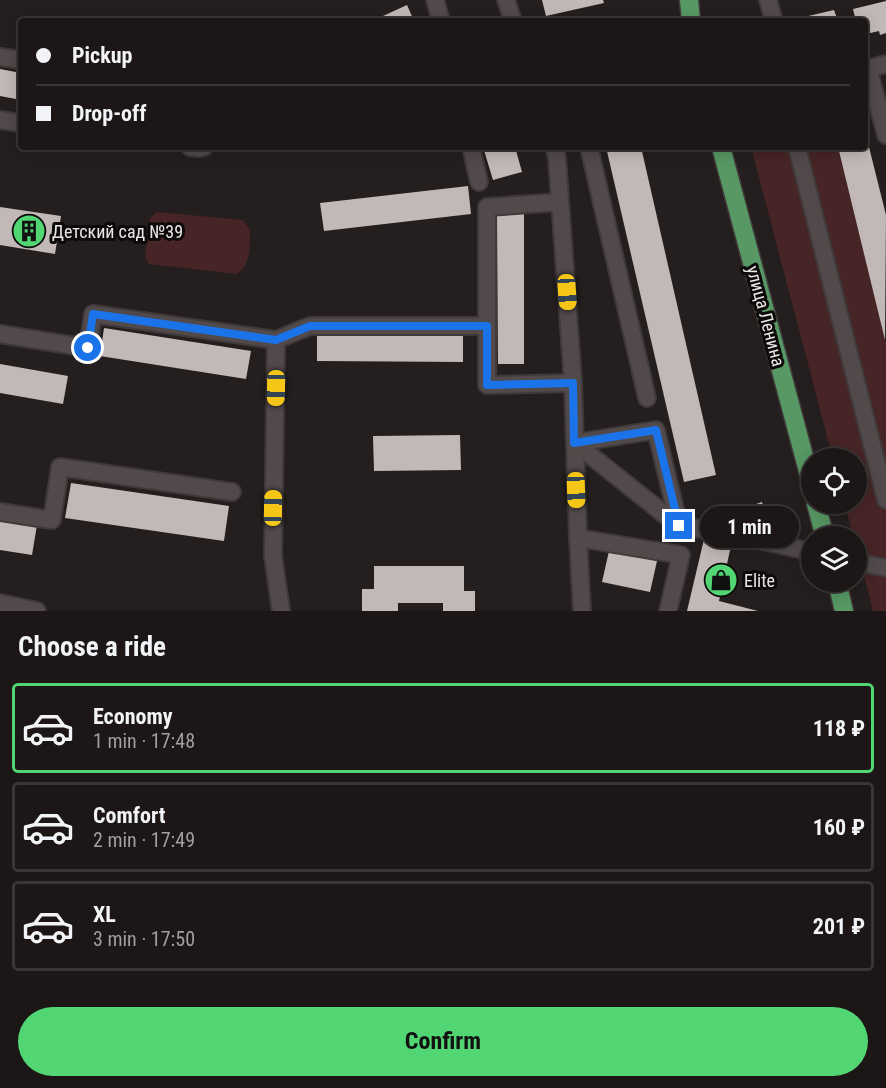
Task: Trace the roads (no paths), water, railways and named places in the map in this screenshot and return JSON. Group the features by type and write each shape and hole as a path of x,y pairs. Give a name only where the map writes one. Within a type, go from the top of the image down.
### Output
{"main road":[{"path":"689,0 691,18"},
{"name":"улица Ленина","path":"722,150 802,448"},
{"path":"839,592 844,611"}],"street":[{"path":"506,0 512,18"},
{"path":"760,0 764,18"},
{"path":"768,0 773,18"},
{"path":"0,57 18,60"},
{"path":"868,68 886,64"},
{"path":"868,72 886,135"},
{"path":"0,120 18,123"},
{"path":"472,150 479,182"},
{"path":"555,150 573,383 582,611"},
{"path":"590,150 648,398"},
{"path":"798,150 886,500"},
{"path":"560,202 487,207 487,385 573,383"},
{"path":"0,334 88,348 93,314 276,340 310,326 487,326"},
{"path":"276,340 273,556 281,611"},
{"path":"574,443 656,430 679,526"},
{"path":"574,443 679,526 718,531 801,550"},
{"path":"0,512 52,520 60,467 232,492"},
{"path":"578,538 681,555 668,611"},
{"path":"867,564 886,568"},
{"path":"0,603 38,611"}],"place":[{"name":"Детский сад №39","path":"29,231"},
{"name":"Elite","path":"721,580"}]}
